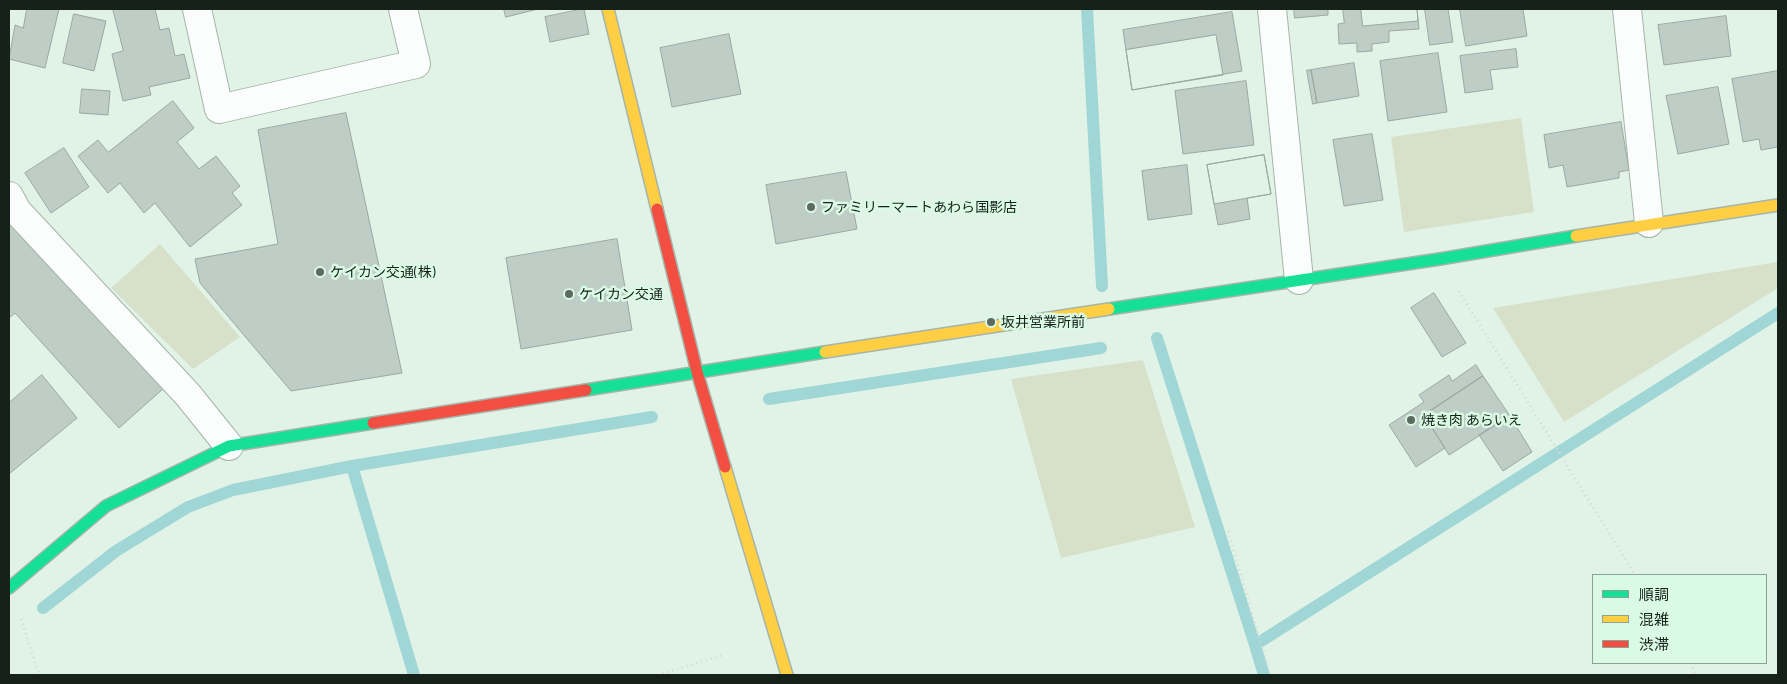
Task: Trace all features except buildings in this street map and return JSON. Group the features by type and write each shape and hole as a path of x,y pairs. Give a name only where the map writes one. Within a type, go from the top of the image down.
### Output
{"street":[{"path":"197,9 219,109 416,64 403,9"},
{"path":"608,9 697,372 787,675"},
{"path":"1272,9 1299,280"},
{"path":"1627,9 1650,223"},
{"path":"9,196 17,211 188,395 229,446"},
{"path":"10,588 106,506 229,446 697,372 1440,259 1650,223 1778,205"}],"path":[{"path":"1440,259 1634,574"},
{"path":"1228,531 1270,675"},
{"path":"10,588 39,675"},
{"path":"658,675 723,655"},
{"path":"1691,664 1697,675"}],"green space":[{"path":"1521,118 1534,212 1404,232 1391,137"},
{"path":"160,244 240,337 193,369 111,288"},
{"path":"1778,262 1778,288 1564,422 1493,308"},
{"path":"1143,360 1195,527 1061,558 1011,379"}],"waterway":[{"path":"1087,9 1102,286"},
{"path":"1157,338 1255,645 1778,313"},
{"path":"769,399 1101,348"},
{"path":"43,608 116,551 188,507 233,490 352,466 652,417"},
{"path":"352,466 414,675"},
{"path":"1255,645 1264,675"}],"traffic: fast":[{"path":"1109,309 1440,259 1576,236"},
{"path":"586,390 825,352"},
{"path":"9,588 106,506 229,446 373,423"}],"traffic: slow":[{"path":"608,9 657,209"},
{"path":"1576,236 1778,205"},
{"path":"825,352 1109,309"},
{"path":"725,467 787,675"}],"traffic: jam":[{"path":"657,209 697,372 725,467"},
{"path":"373,423 586,390"}],"place":[{"name":"ファミリーマートあわら国影店","path":"811,207"},
{"name":"ケイカン交通(株)","path":"320,272"},
{"name":"ケイカン交通","path":"569,294"},
{"name":"坂井営業所前","path":"991,322"},
{"name":"焼き肉 あらいえ","path":"1411,420"}]}
